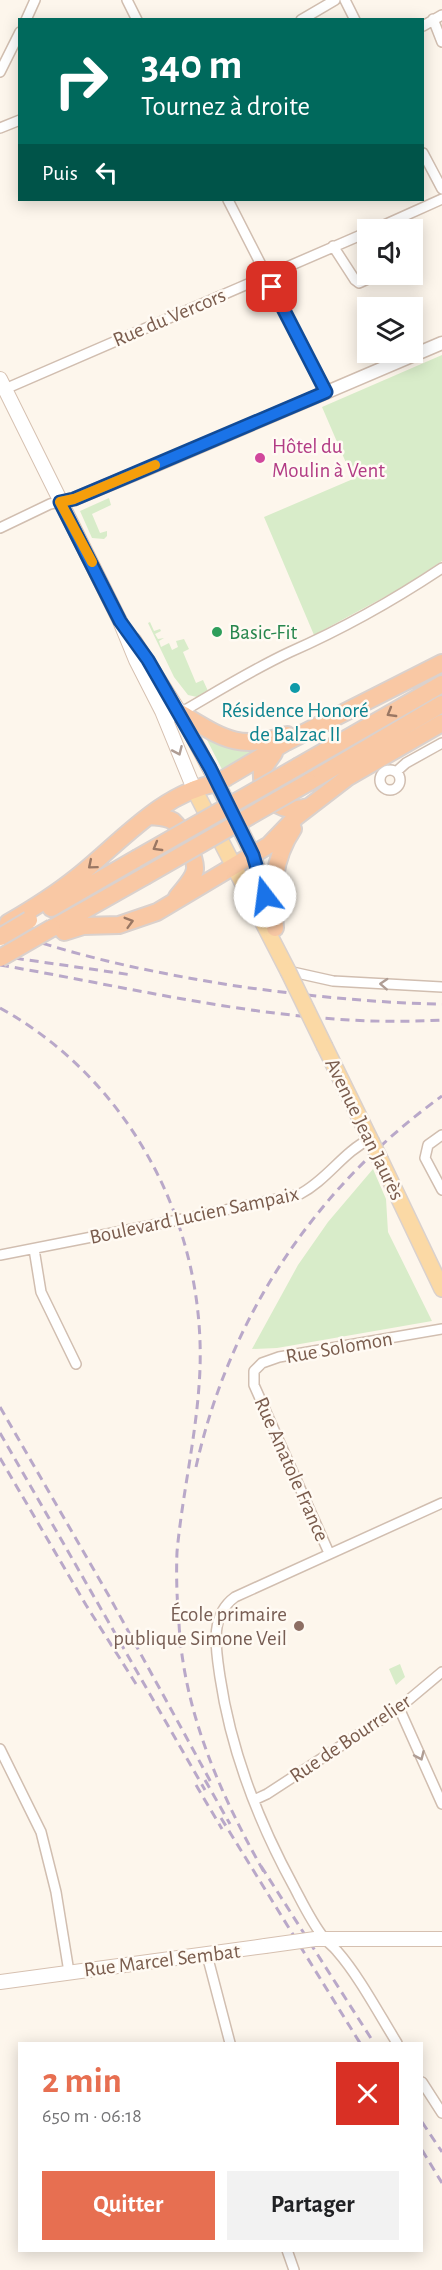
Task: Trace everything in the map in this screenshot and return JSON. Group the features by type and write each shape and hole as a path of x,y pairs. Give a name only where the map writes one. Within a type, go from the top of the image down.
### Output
{"highway":[{"path":"0,937 172,799 194,789 217,783 286,742 442,663"},
{"path":"0,928 24,919 136,859 442,684"},
{"path":"3,956 58,930 145,876 442,704"},
{"path":"173,717 240,742 274,739 323,724"},
{"path":"58,930 83,926 119,925 151,915 253,855 274,841 296,817 331,789 442,723"},
{"path":"286,742 264,765 261,777 263,788 276,806 288,810 309,807"},
{"path":"275,928 272,895 277,864 287,837 309,807"},
{"path":"150,816 173,821 183,836 194,861 193,876 173,902"}],"main road":[{"path":"2,384 120,621 148,660 173,717 194,789 288,971"},
{"path":"173,717 217,783 253,855 288,971"},
{"name":"Avenue Jean Jaurès","path":"288,971 442,1288"},
{"name":"Rue Marcel Sembat","path":"0,1982 319,1939 442,1939"}],"street":[{"path":"27,18 35,0"},
{"path":"127,0 136,18"},
{"path":"304,18 335,0"},
{"path":"345,0 354,18"},
{"path":"424,25 437,17 442,42"},
{"path":"0,72 18,36"},
{"path":"0,128 18,121"},
{"path":"424,155 442,189"},
{"path":"406,219 442,199"},
{"path":"229,201 326,392"},
{"name":"Rue du Vercors","path":"2,384 357,236"},
{"path":"333,246 357,282"},
{"path":"0,528 50,504 74,499 442,343"},
{"path":"173,717 291,652 356,620 442,568"},
{"path":"396,772 406,763 442,742"},
{"path":"387,770 396,772 400,777 399,783 392,790 382,786 380,777 387,770"},
{"path":"331,789 362,775 380,777"},
{"path":"288,971 333,981 442,987"},
{"path":"442,1135 428,1145 425,1158 442,1190"},
{"name":"Boulevard Lucien Sampaix","path":"0,1255 300,1194 311,1189 355,1148 370,1140"},
{"path":"34,1249 41,1292 76,1364"},
{"name":"Rue Solomon","path":"254,1385 253,1375 257,1366 279,1357 442,1329"},
{"name":"Rue Anatole France","path":"254,1385 329,1553"},
{"path":"396,2042 338,1951 319,1939 282,1865 254,1800 236,1752 226,1713 216,1641 218,1617 226,1604 235,1597 442,1503"},
{"name":"Rue de Bourrelier","path":"254,1800 267,1794 399,1707 442,1672"},
{"path":"399,1707 442,1804"},
{"path":"0,1749 41,1832 56,1892 69,1972"},
{"path":"207,1955 230,2042"},
{"path":"423,2084 442,2113"},
{"path":"288,2252 294,2270"}],"green space":[{"path":"442,355 442,561 403,587 314,635 264,517 353,479 322,407"},
{"path":"109,498 111,505 92,514 100,533 107,531 107,536 104,539 92,538 80,511"},
{"path":"150,622 154,631 160,629 161,631 155,634 158,639 164,638 159,641 161,647 169,643 172,650 178,647 176,641 184,639 189,649 183,652 196,683 203,680 208,691 197,697 188,695 174,677 148,623"},
{"path":"204,734 268,746 240,768 231,787"},
{"path":"373,1169 386,1199 388,1232 432,1321 277,1348 252,1349 298,1265 328,1222"},
{"path":"400,1664 405,1677 396,1685 389,1669"}],"railway":[{"path":"0,929 90,957 212,982 342,998 442,1004"},
{"path":"0,956 132,975"},
{"path":"0,965 165,996 275,1013 331,1019 442,1020"},
{"path":"0,1008 48,1039 89,1077 125,1120 154,1168 177,1219 192,1273 199,1329 197,1407 177,1552 177,1597 182,1657 188,1690 207,1753 233,1814 264,1872"},
{"path":"196,1467 211,1411 231,1358 256,1307 284,1259 318,1213 355,1171 397,1132 442,1096"},
{"path":"0,1407 109,1596 213,1786"},
{"path":"0,1433 205,1790"},
{"path":"0,1458 86,1605 136,1684"},
{"path":"205,1780 230,1824"},
{"path":"196,1785 222,1829"},
{"path":"221,1818 359,2042"},
{"path":"261,1866 373,2042"},
{"path":"423,2124 442,2152"},
{"path":"423,2152 442,2183"}],"slow traffic":[{"path":"92,562 60,502 74,499 155,465"}],"place":[{"name":"Hôtel du Moulin à Vent","path":"260,458"},
{"name":"Basic-Fit","path":"217,632"},
{"name":"Résidence Honoré de Balzac II","path":"295,688"},
{"name":"École primaire publique Simone Veil","path":"299,1626"}],"route":[{"path":"265,896 253,855 210,768 148,660 120,621 60,502 74,499 326,392 272,287"}]}
